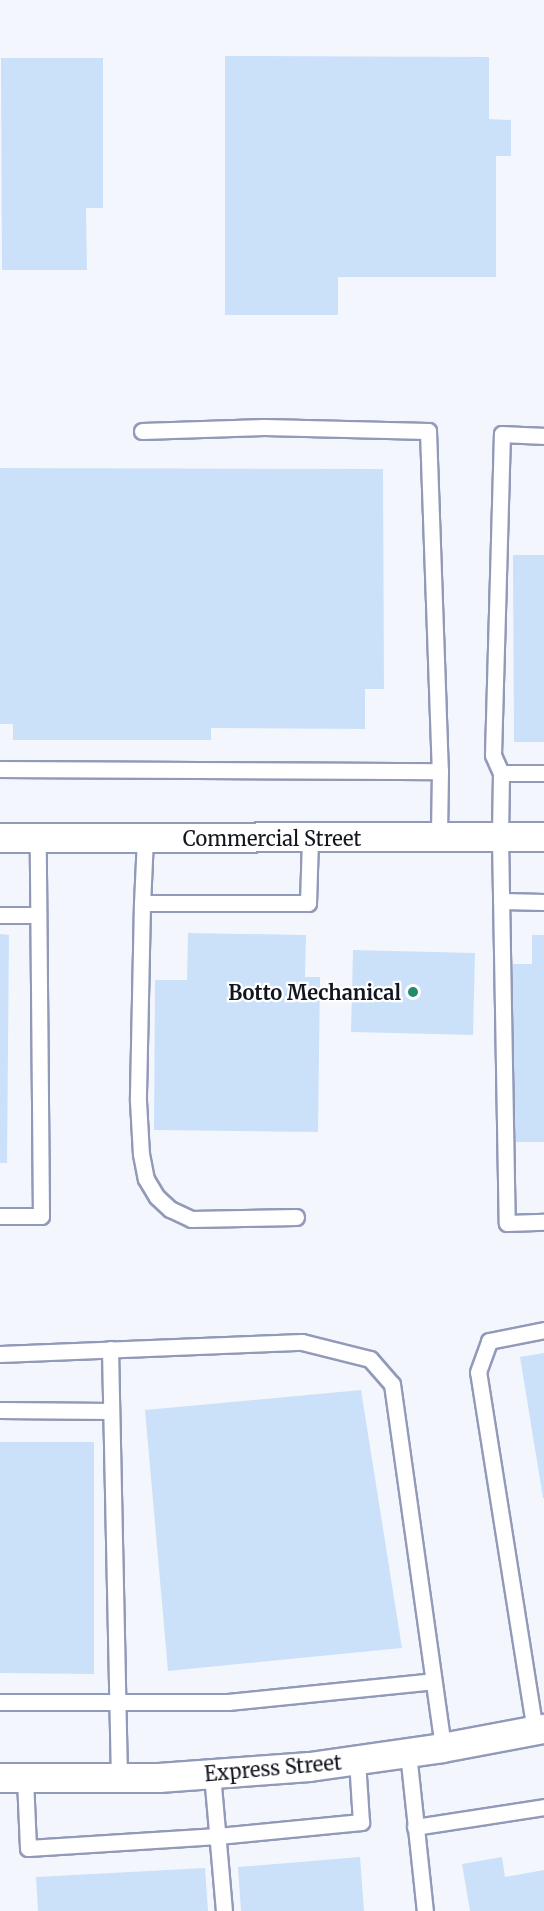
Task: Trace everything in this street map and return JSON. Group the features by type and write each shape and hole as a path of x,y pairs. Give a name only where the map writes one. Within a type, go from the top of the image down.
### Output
{"street":[{"name":"Commercial Street","path":"0,838 544,837"},
{"name":"Express Street","path":"13,1778 118,1779 212,1774 357,1760 442,1748 540,1730"}],"lane":[{"path":"142,431 264,427 428,431 440,771 439,837"},
{"path":"544,436 502,434 493,755 501,773 500,837 507,1223 544,1222"},
{"path":"0,769 440,771"},
{"path":"501,773 544,773"},
{"path":"0,1216 41,1216 38,838"},
{"path":"145,838 138,1101 141,1154 146,1179 157,1197 170,1209 191,1219 296,1217"},
{"path":"142,903 308,903 310,838"},
{"path":"501,901 544,902"},
{"path":"0,915 38,915"},
{"path":"540,1730 478,1372 489,1341 544,1330"},
{"path":"0,1354 302,1342 370,1359 392,1384 442,1748"},
{"path":"110,1349 118,1779"},
{"path":"0,1410 111,1411"},
{"path":"0,1702 228,1702 433,1681"},
{"path":"408,1753 425,1911"},
{"path":"13,1778 28,1848 218,1836 361,1822 357,1760"},
{"path":"212,1774 224,1911"},
{"path":"415,1827 544,1807"}],"building":[{"path":"225,56 489,57 489,119 511,120 511,156 496,156 496,277 338,277 338,315 225,315"},
{"path":"1,58 103,58 103,208 86,208 87,270 2,270"},
{"path":"0,468 383,469 384,689 365,689 365,729 211,728 211,740 13,740 13,724 0,724"},
{"path":"513,555 544,555 544,742 514,742"},
{"path":"188,933 306,935 305,977 320,977 318,1132 154,1130 155,980 187,980"},
{"path":"0,934 9,935 7,1163 0,1163"},
{"path":"532,935 544,935 544,1142 513,1142 513,964 532,964"},
{"name":"Botto Mechanical","path":"353,950 475,953 473,1035 351,1032"},
{"path":"544,1353 544,1498 543,1498 520,1357"},
{"path":"361,1390 402,1648 168,1671 145,1410"},
{"path":"0,1442 94,1442 94,1674 0,1673"},
{"path":"360,1857 364,1911 241,1911 238,1867"},
{"path":"502,1857 505,1877 544,1870 544,1911 470,1911 462,1864"},
{"path":"205,1868 208,1911 38,1911 36,1877"}],"place":[{"name":"Botto Mechanical","path":"413,992"}]}
